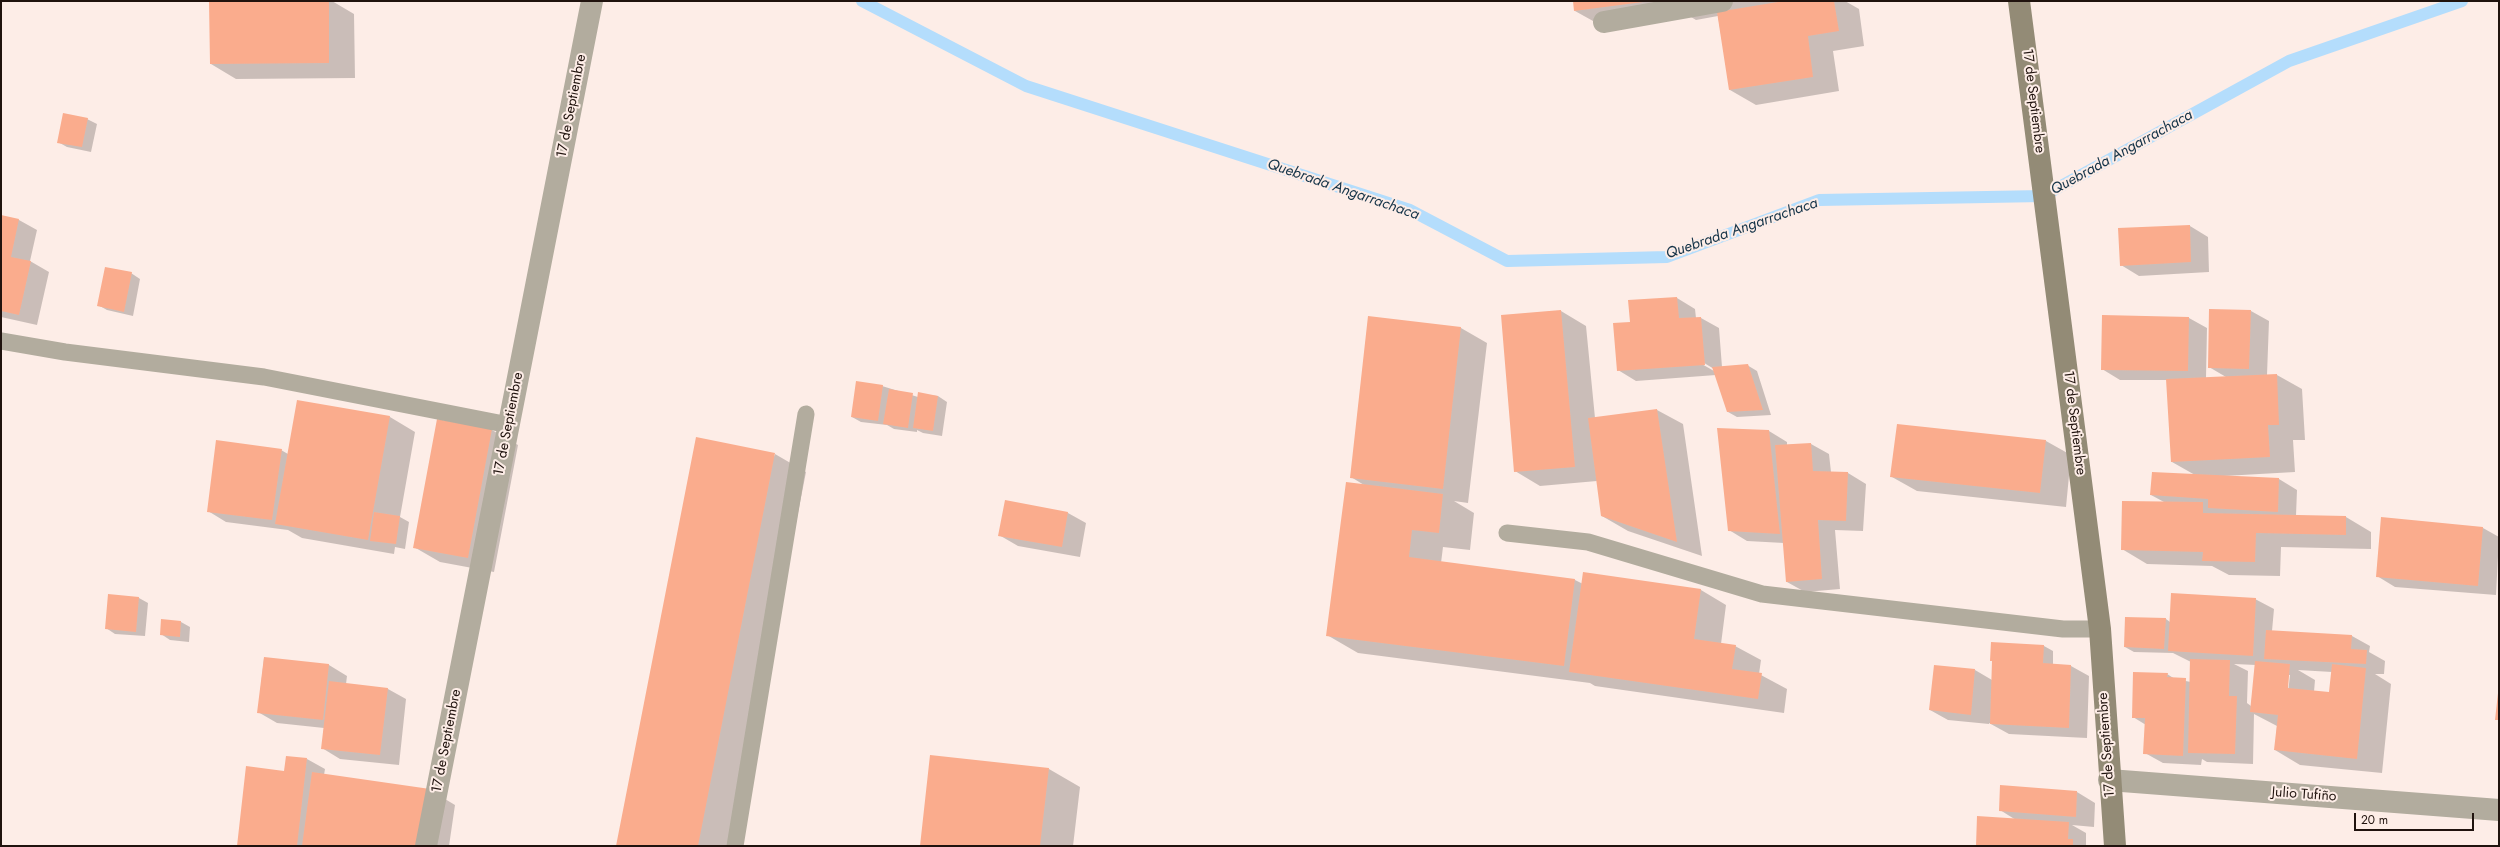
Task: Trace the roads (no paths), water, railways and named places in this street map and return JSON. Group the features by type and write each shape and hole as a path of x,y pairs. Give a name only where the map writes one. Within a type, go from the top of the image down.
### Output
{"street":[{"name":"17 de Septiembre","path":"426,846 592,1"},
{"path":"1604,22 1722,1"},
{"name":"17 de Septiembre","path":"2020,1 2100,629 2109,780 2115,846"},
{"name":"Julio Tufiño","path":"2109,780 2499,810"}],"lane":[{"path":"1,341 66,352 264,377 509,425"},
{"path":"735,846 806,414"},
{"path":"1507,533 1588,542 1762,594 2063,629 2100,629"}],"waterway":[{"name":"Quebrada Angarrachaca","path":"862,1 1026,86 1410,210 1507,261 1667,257 1819,200 2043,196 2289,61 2462,1"}]}
